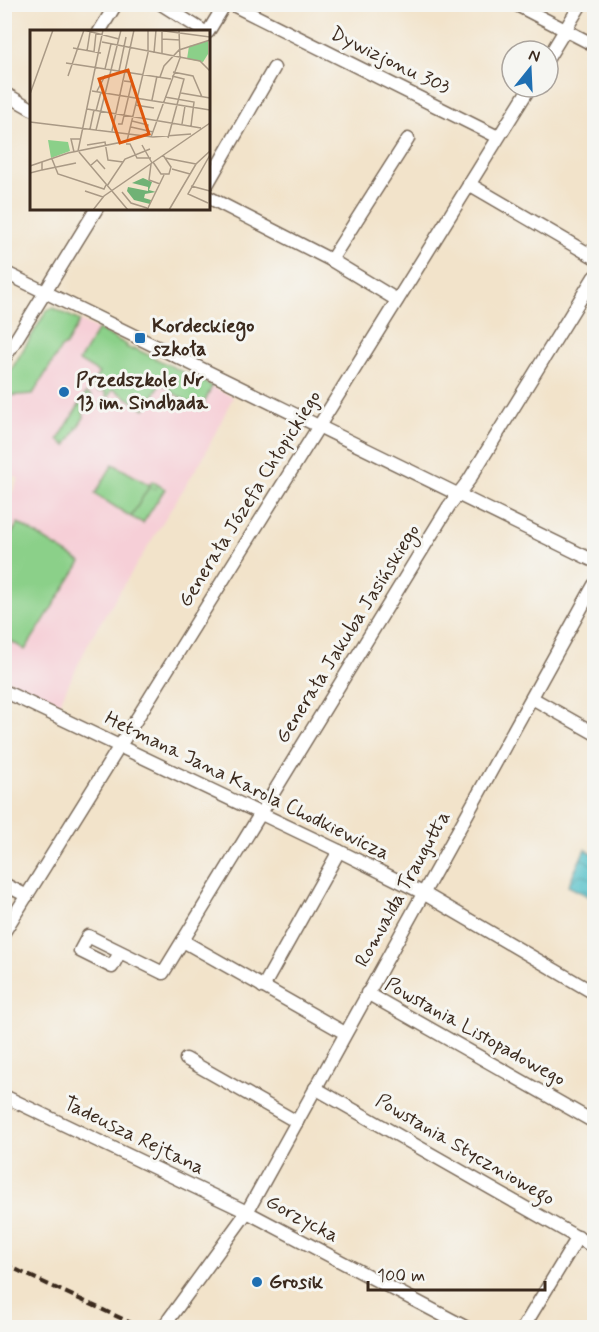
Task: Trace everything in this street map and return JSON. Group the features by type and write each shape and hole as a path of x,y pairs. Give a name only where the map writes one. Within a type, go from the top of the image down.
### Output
{"street":[{"path":"100,30 116,4"},
{"path":"161,4 203,30"},
{"path":"207,30 225,4"},
{"name":"Dywizjonu 303","path":"231,4 498,137"},
{"path":"515,4 594,45"},
{"path":"559,39 581,4"},
{"path":"210,180 274,69"},
{"path":"4,93 30,109"},
{"name":"Generała Józefa Chłopickiego","path":"4,932 522,99"},
{"path":"331,260 408,139"},
{"path":"469,184 594,257"},
{"path":"210,198 331,260 397,300"},
{"path":"4,359 96,210"},
{"path":"4,272 594,561"},
{"name":"Generała Jakuba Jasińskiego","path":"120,952 163,973 443,516 469,480 594,277"},
{"name":"Romualda Traugutta","path":"247,1212 594,585"},
{"name":"Hetmana Jana Karola Chodkiewicza","path":"4,691 423,893 594,993"},
{"path":"532,698 594,733"},
{"path":"263,987 339,851"},
{"path":"4,884 27,896"},
{"path":"183,941 345,1033"},
{"name":"Powstania Listopadowego","path":"368,993 594,1122"},
{"path":"186,1059 297,1122"},
{"name":"Powstania Styczniowego","path":"315,1088 594,1245"},
{"name":"Tadeusza Rejtana","path":"4,1096 247,1212"},
{"name":"Gorzycka","path":"162,1328 247,1212 467,1328"},
{"path":"523,1328 578,1237"}],"shaded area":[{"path":"54,308 127,345 126,347 133,350 134,348 233,397 204,456 92,636 59,704 5,678 5,507 19,479 5,470 4,380 47,310"}],"green space":[{"path":"54,308 80,321 33,394 5,396 5,380 47,310"},
{"path":"98,329 127,345 126,347 133,350 134,348 212,386 201,410 161,383 145,409 113,389 108,398 102,390 99,392 91,386 99,373 79,361"},
{"path":"86,393 92,396 83,410 84,417 66,446 58,440"},
{"path":"113,464 150,485 131,517 95,494"},
{"path":"152,481 165,489 143,523 131,517"},
{"path":"18,523 81,562 25,650 5,637 5,545"}],"water":[{"path":"585,849 594,854 594,899 568,886"}],"railway":[{"path":"4,1264 142,1328"}],"place":[{"name":"Kordeckiego szkoła","path":"140,338"},
{"name":"Przedszkole Nr 13 im. Sindbada","path":"64,392"},
{"name":"Grosik","path":"257,1282"}]}
